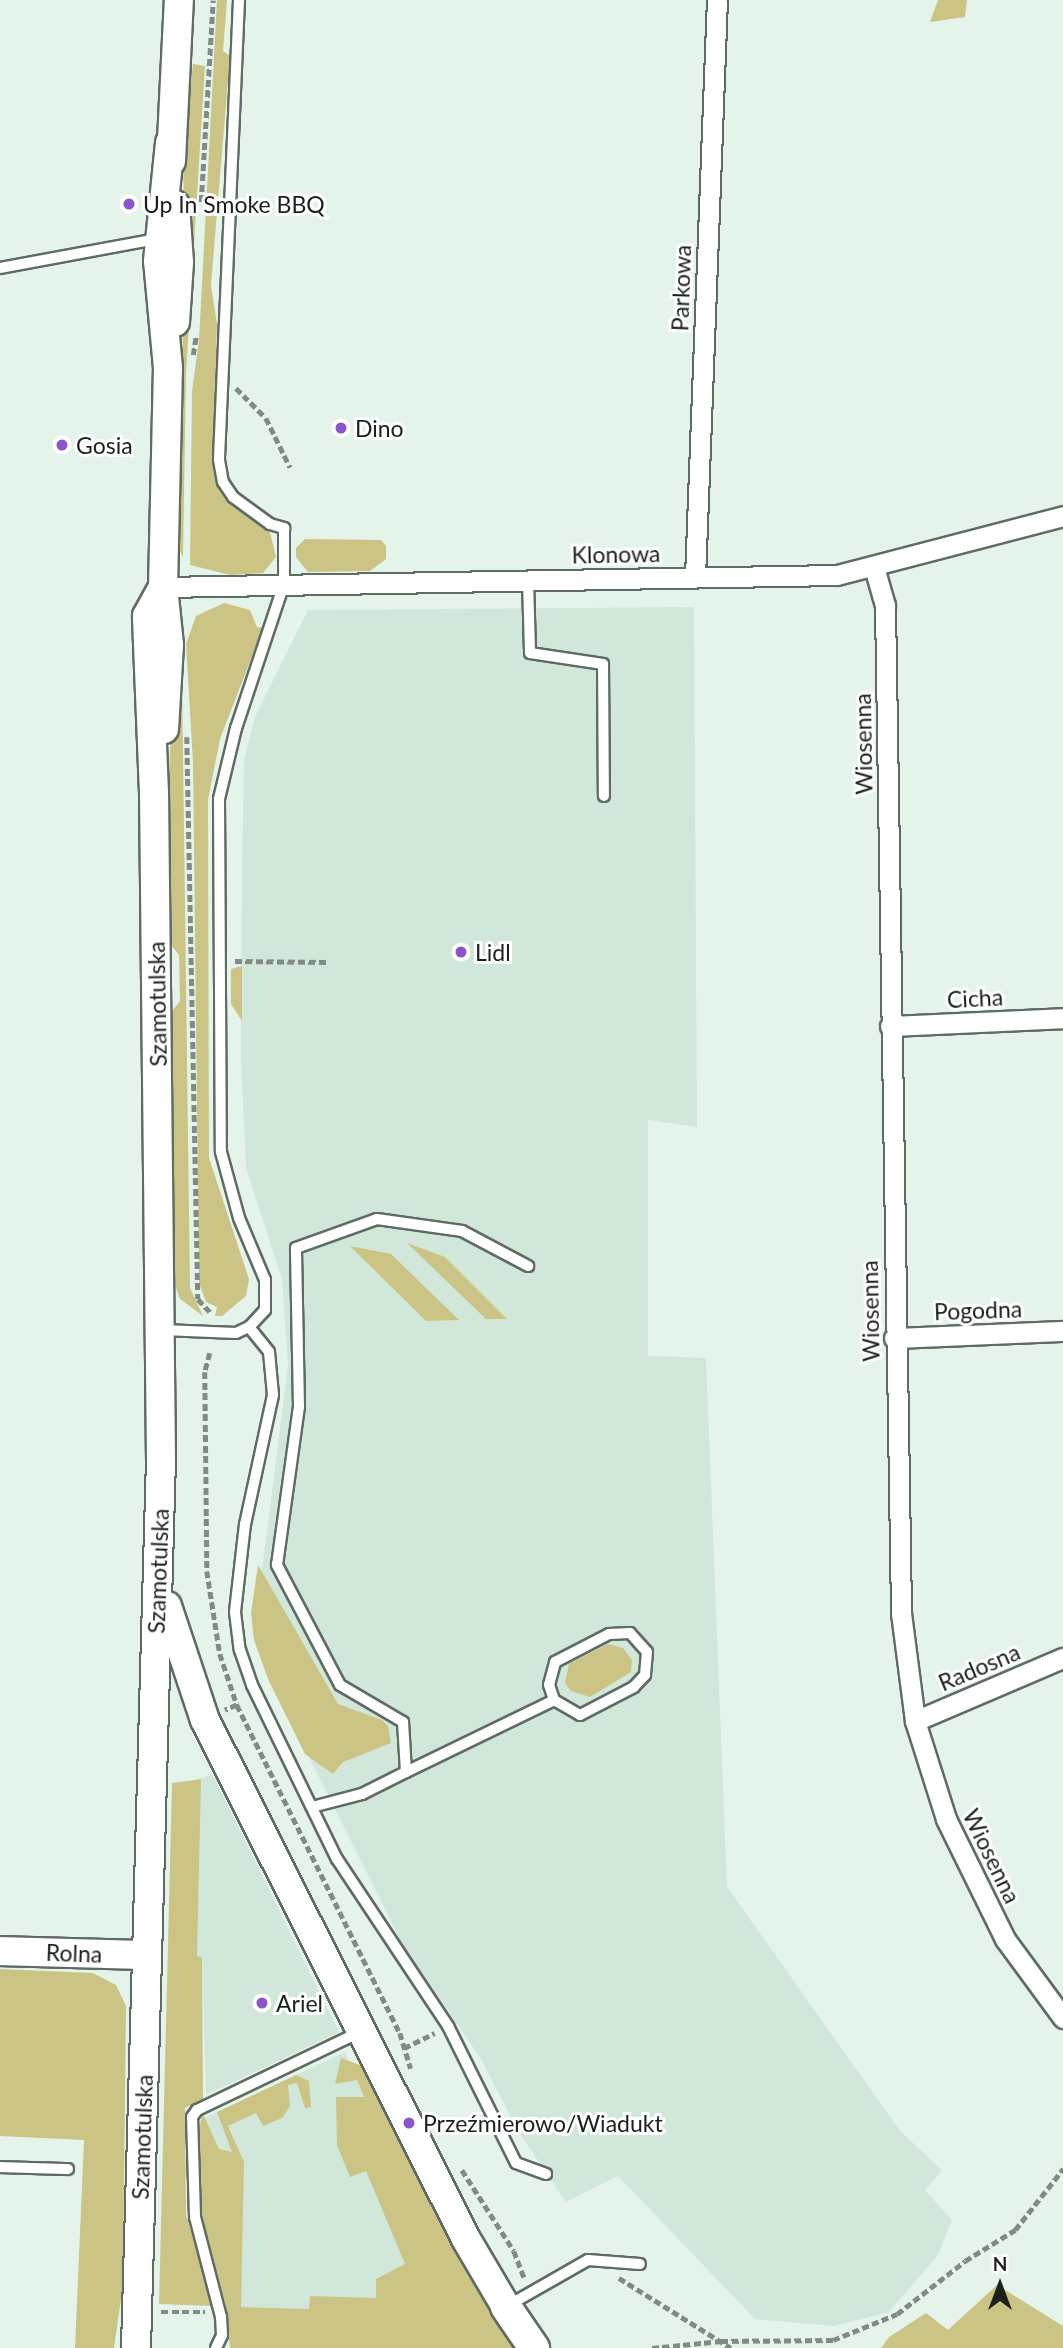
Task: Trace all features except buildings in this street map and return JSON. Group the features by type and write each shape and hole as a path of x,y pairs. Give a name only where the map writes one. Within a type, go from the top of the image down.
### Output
{"main road":[{"path":"517,2300 534,2348"}],"street":[{"name":"Szamotulska","path":"137,2337 159,1548 160,1330 154,793 147,616 163,587 170,143 179,0"},
{"name":"Parkowa","path":"695,577 717,0"},
{"name":"Klonowa","path":"163,587 837,575 1063,516"},
{"name":"Wiosenna","path":"874,567 885,605 894,1338 901,1613 915,1721 946,1819 1005,1939 1063,2018"},
{"name":"Cicha","path":"890,1026 1063,1018"},
{"name":"Pogodna","path":"894,1338 1063,1331"},
{"path":"159,1548 173,1634 198,1706 360,2032 517,2300"},
{"name":"Radosna","path":"915,1721 1063,1658"},
{"name":"Rolna","path":"0,1951 147,1955"}],"lane":[{"path":"160,1330 236,1333 249,1327 265,1310 265,1280 239,1218 221,1152 219,799 236,728 284,584 284,528 270,524 233,497 223,482 219,460 239,0"},
{"path":"0,268 168,238"},
{"path":"528,580 530,653 603,664 604,796"},
{"path":"406,1772 403,1722 340,1685 277,1565 299,1407 296,1248 377,1220 462,1230 528,1266"},
{"path":"249,1327 269,1352 274,1381 245,1524 235,1612 240,1650 337,1858 448,2026 516,2163 546,2174"},
{"path":"630,1633 647,1652 645,1675 634,1687 580,1715 554,1700 549,1685 555,1662 609,1634 630,1633"},
{"path":"312,1807 362,1794 554,1700"},
{"path":"216,2348 222,2335 221,2316 195,2217 192,2117 197,2110 360,2032"},
{"path":"0,2166 68,2169"},
{"path":"517,2300 588,2260 640,2264"}],"path":[{"path":"221,373 267,418 290,467"},
{"path":"187,730 198,1299 210,1312"},
{"path":"220,961 328,962"},
{"path":"210,1353 205,1372 207,1571 220,1654 237,1705 404,2048 413,2072"},
{"path":"215,1716 237,1705"},
{"path":"404,2048 448,2026"},
{"path":"454,2157 514,2251 517,2300"},
{"path":"652,2348 720,2341 833,2340 897,2314 965,2261 1015,2230 1063,2169"},
{"path":"588,2260 731,2348"},
{"path":"161,2312 210,2312"}],"shaded area":[{"path":"217,0 227,0 223,51 230,56 211,285 217,324 213,469 217,484 231,503 270,532 276,557 263,573 230,575 190,565 192,391 199,340"},
{"path":"938,0 967,0 965,17 930,22"},
{"path":"193,64 205,66 186,374 183,557 176,544 185,273 183,155"},
{"path":"305,539 381,540 386,546 386,559 370,571 308,572 296,557 296,548"},
{"path":"224,603 250,610 257,627 263,628 220,739 208,800 209,1158 249,1279 246,1296 222,1316 215,1316 217,1307 206,1302 199,1283 193,763 186,644 196,616"},
{"path":"694,607 697,1127 648,1120 648,1356 706,1358 727,1887 901,2132 942,2170 925,2190 952,2220 938,2255 889,2312 833,2326 755,2319 618,2176 566,2202 518,2131 481,2059 402,1943 271,1681 256,1617 288,1366 282,1279 246,1168 241,1059 244,760 255,717 308,610"},
{"path":"176,651 182,676 190,1288 203,1316 180,1299 173,1279 170,1014 180,1001 179,955 168,941 167,804"},
{"path":"242,966 242,1021 231,1004 231,969"},
{"path":"407,1243 445,1257 507,1319 486,1319"},
{"path":"350,1246 391,1254 459,1320 426,1321"},
{"path":"258,1565 338,1704 382,1720 388,1726 391,1743 343,1762 333,1774 305,1754 268,1679 254,1640 251,1613"},
{"path":"608,1644 623,1648 632,1660 631,1672 590,1697 571,1691 565,1683 569,1664"},
{"path":"212,1773 339,2032 206,2095 202,1959 191,1958 192,1783"},
{"path":"201,1779 197,1956 202,1958 203,2099 185,2108 186,2214 212,2306 159,2304 172,1783"},
{"path":"0,1969 93,1973 116,1985 126,2006 123,2285 114,2348 75,2348 84,2140 0,2136"},
{"path":"345,2052 454,2310 236,2345 200,2120"},
{"path":"341,2058 368,2068 520,2348 230,2348 225,2302 200,2211 196,2140 203,2114 219,2149 232,2152 217,2112 296,2075 309,2081 311,2107 305,2108 297,2083 288,2085 290,2106 282,2118 263,2126 256,2113 228,2126 244,2162 241,2307 309,2309 310,2296 376,2298 376,2279 405,2264 366,2171 350,2177 337,2145 336,2097 364,2097 357,2080 335,2084"},
{"path":"997,2285 1063,2326 1063,2348 881,2348 889,2337 926,2313 948,2330"}],"place":[{"name":"Up In Smoke BBQ","path":"129,204"},
{"name":"Dino","path":"341,428"},
{"name":"Gosia","path":"62,445"},
{"name":"Lidl","path":"461,952"},
{"name":"Ariel","path":"262,2003"},
{"name":"Przeźmierowo/Wiadukt","path":"409,2123"}]}
